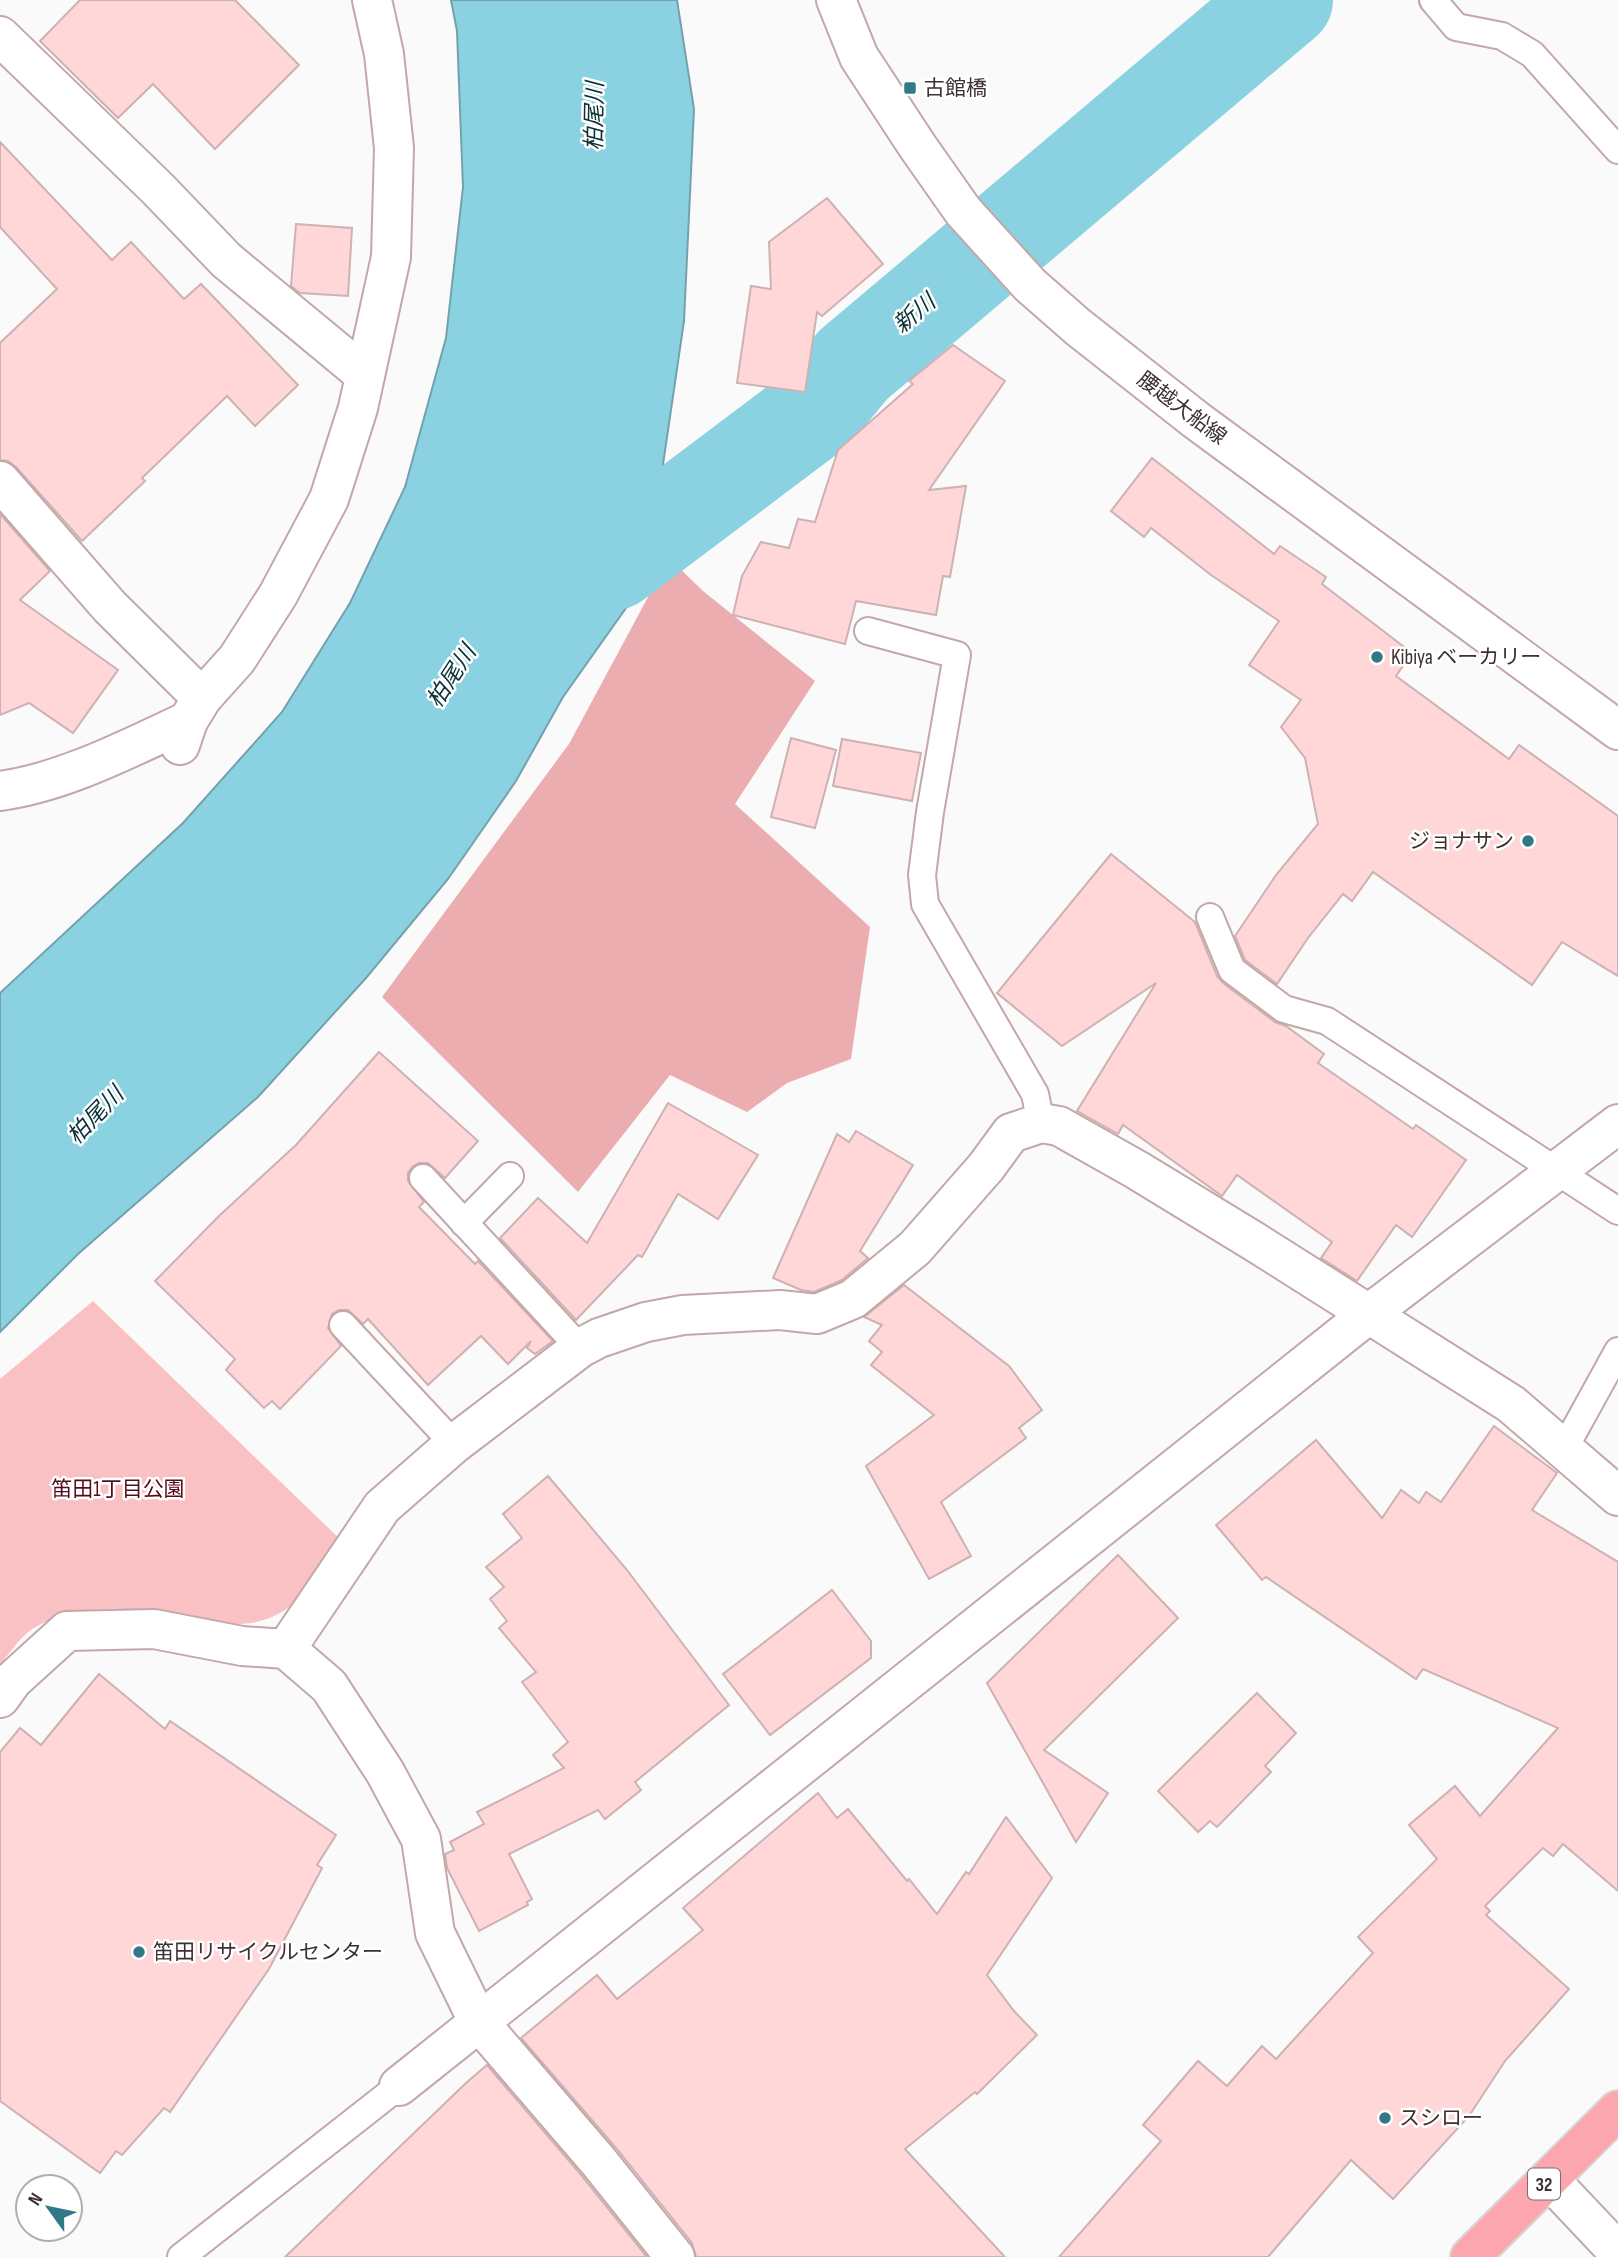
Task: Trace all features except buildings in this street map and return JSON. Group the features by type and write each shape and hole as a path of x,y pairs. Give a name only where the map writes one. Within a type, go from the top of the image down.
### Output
{"main road":[{"name":"32","path":"1470,2257 1618,2110"}],"street":[{"path":"0,791 18,788 99,762 190,722 244,649 278,595 329,499 358,408 391,257 394,148 384,54 372,0"},
{"name":"腰越大船線","path":"836,0 859,57 918,147 963,211 1030,285 1078,327 1196,420 1618,730"},
{"path":"0,36 158,189 226,260 365,375"},
{"path":"0,481 110,607 190,722"},
{"path":"286,1650 382,1507 454,1444 580,1348 599,1338 646,1322 683,1315 780,1310 817,1314 853,1300 915,1248 986,1167 1011,1133 1041,1123 1059,1126 1137,1170 1370,1313 1511,1404 1618,1496"},
{"path":"399,2086 1370,1313 1618,1124"},
{"path":"0,1698 13,1680 67,1631 154,1629 242,1646 286,1650 329,1686 384,1772 421,1839 435,1933 478,2021 599,2162 675,2257"},
{"path":"1549,2179 1618,2252"}],"lane":[{"path":"1433,0 1456,27 1502,36 1532,54 1618,150"},
{"path":"868,631 957,655 930,812 922,875 925,904 1035,1094 1041,1123"},
{"path":"1210,916 1232,970 1284,1009 1327,1021 1618,1212"},
{"path":"464,1223 510,1176"},
{"path":"423,1178 580,1348"},
{"path":"343,1325 454,1444"},
{"path":"1564,1449 1618,1351"},
{"path":"181,2257 399,2086"}],"green space":[{"name":"笛田1丁目公園","path":"93,1301 345,1544 318,1580 302,1596 285,1610 269,1618 237,1624 140,1610 77,1612 32,1629 0,1665 0,1379"}],"shaded area":[{"path":"669,558 703,591 815,681 735,804 870,927 851,1059 787,1083 747,1112 670,1075 578,1192 382,997 569,744"}],"water":[{"name":"柏尾川","path":"451,0 677,0 694,109 684,321 653,533 626,608 563,697 516,781 448,879 366,978 258,1097 78,1254 0,1332 0,993 183,823 282,712 350,603 405,487 446,338 463,187 457,31"}],"waterway":[{"name":"新川","path":"531,550 614,562 816,410 853,365 1285,0"}],"place":[{"name":"古館橋","path":"910,88"},
{"name":"Kibiya ベーカリー","path":"1377,657"},
{"name":"ジョナサン","path":"1528,841"},
{"name":"笛田リサイクルセンター","path":"139,1952"},
{"name":"スシロー","path":"1385,2118"}]}
